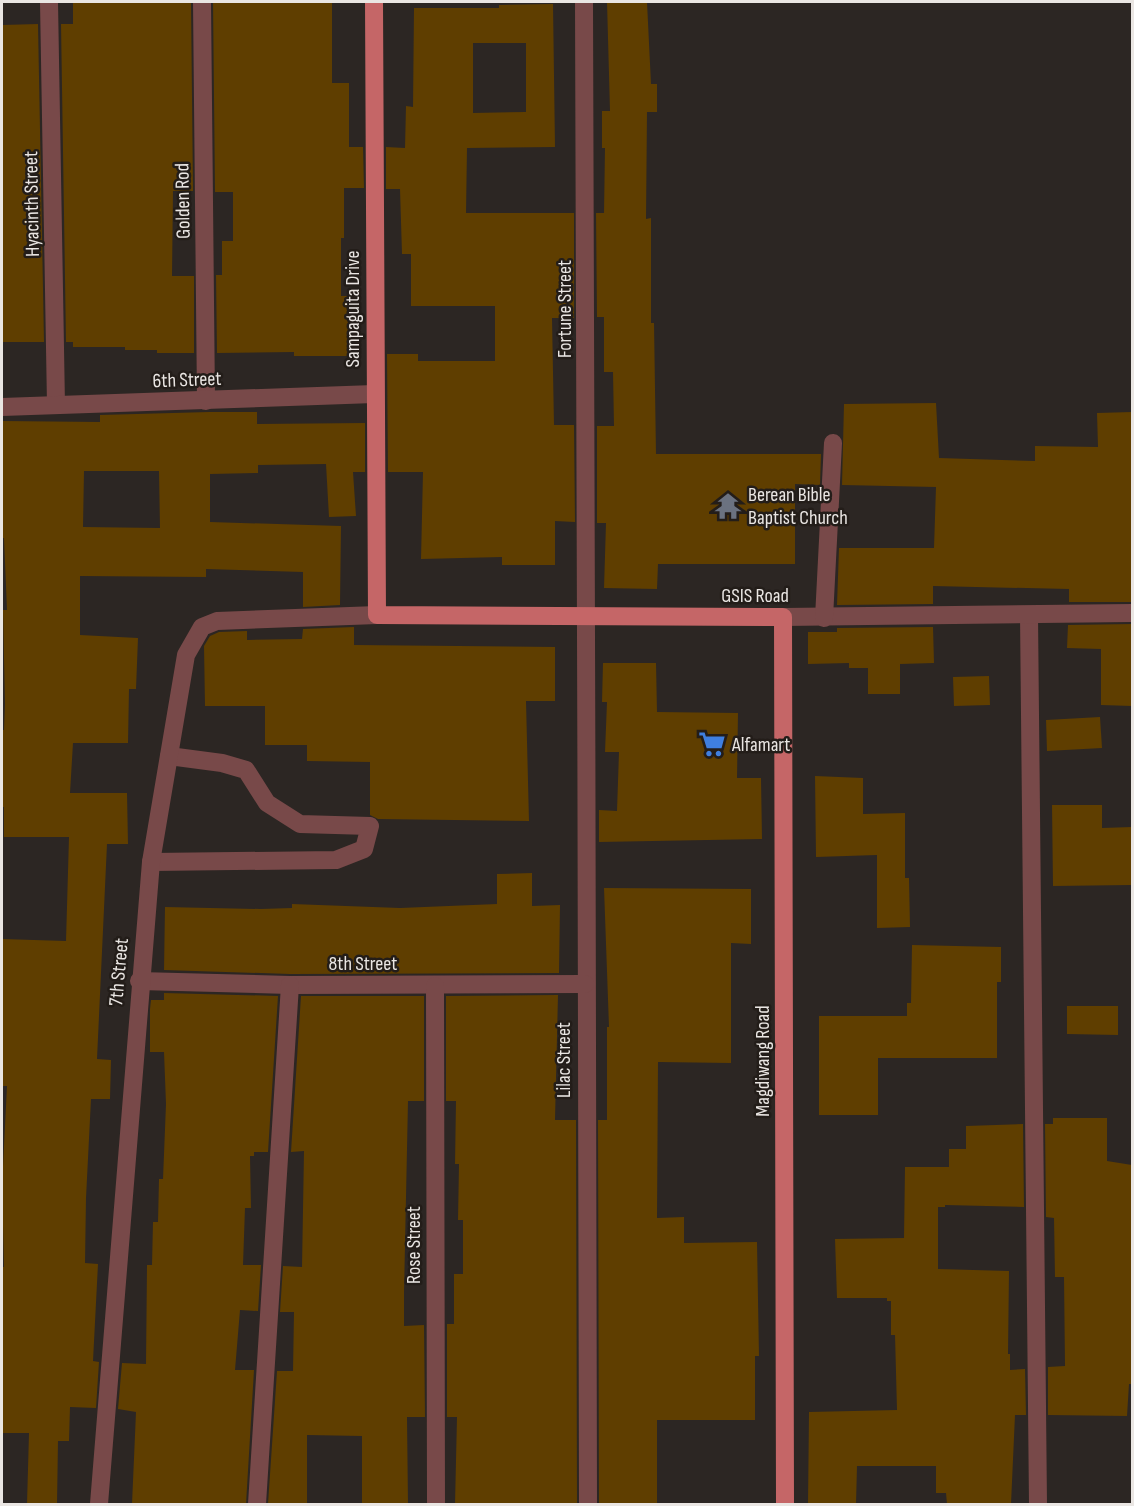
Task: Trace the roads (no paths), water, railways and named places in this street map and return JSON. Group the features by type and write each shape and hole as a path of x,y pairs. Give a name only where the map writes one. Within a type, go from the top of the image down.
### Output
{"main road":[{"name":"Sampaguita Drive","path":"374,2 374,394 377,615"},
{"name":"GSIS Road","path":"377,615 783,617"},
{"name":"Magdiwang Road","path":"783,617 785,1504"}],"street":[{"name":"Hyacinth Street","path":"49,2 56,405"},
{"name":"Golden Rod","path":"202,2 206,400"},
{"name":"Fortune Street","path":"584,2 588,616"},
{"name":"6th Street","path":"2,407 374,394"},
{"path":"825,618 833,443"},
{"name":"GSIS Road","path":"783,617 1132,613"},
{"name":"7th Street","path":"99,1504 151,862 186,655 202,627 236,618 377,615"},
{"path":"1029,615 1038,1504"},
{"name":"Lilac Street","path":"588,616 585,984 588,1504"},
{"path":"151,862 336,860 364,849 370,826 300,824 267,803 246,770 222,762 169,756"},
{"name":"8th Street","path":"140,981 290,986 585,984"},
{"path":"257,1504 290,986"},
{"name":"Rose Street","path":"435,986 436,1504"}],"place":[{"name":"Berean Bible Baptist Church","path":"728,506"},
{"name":"Alfamart","path":"712,744"}]}
